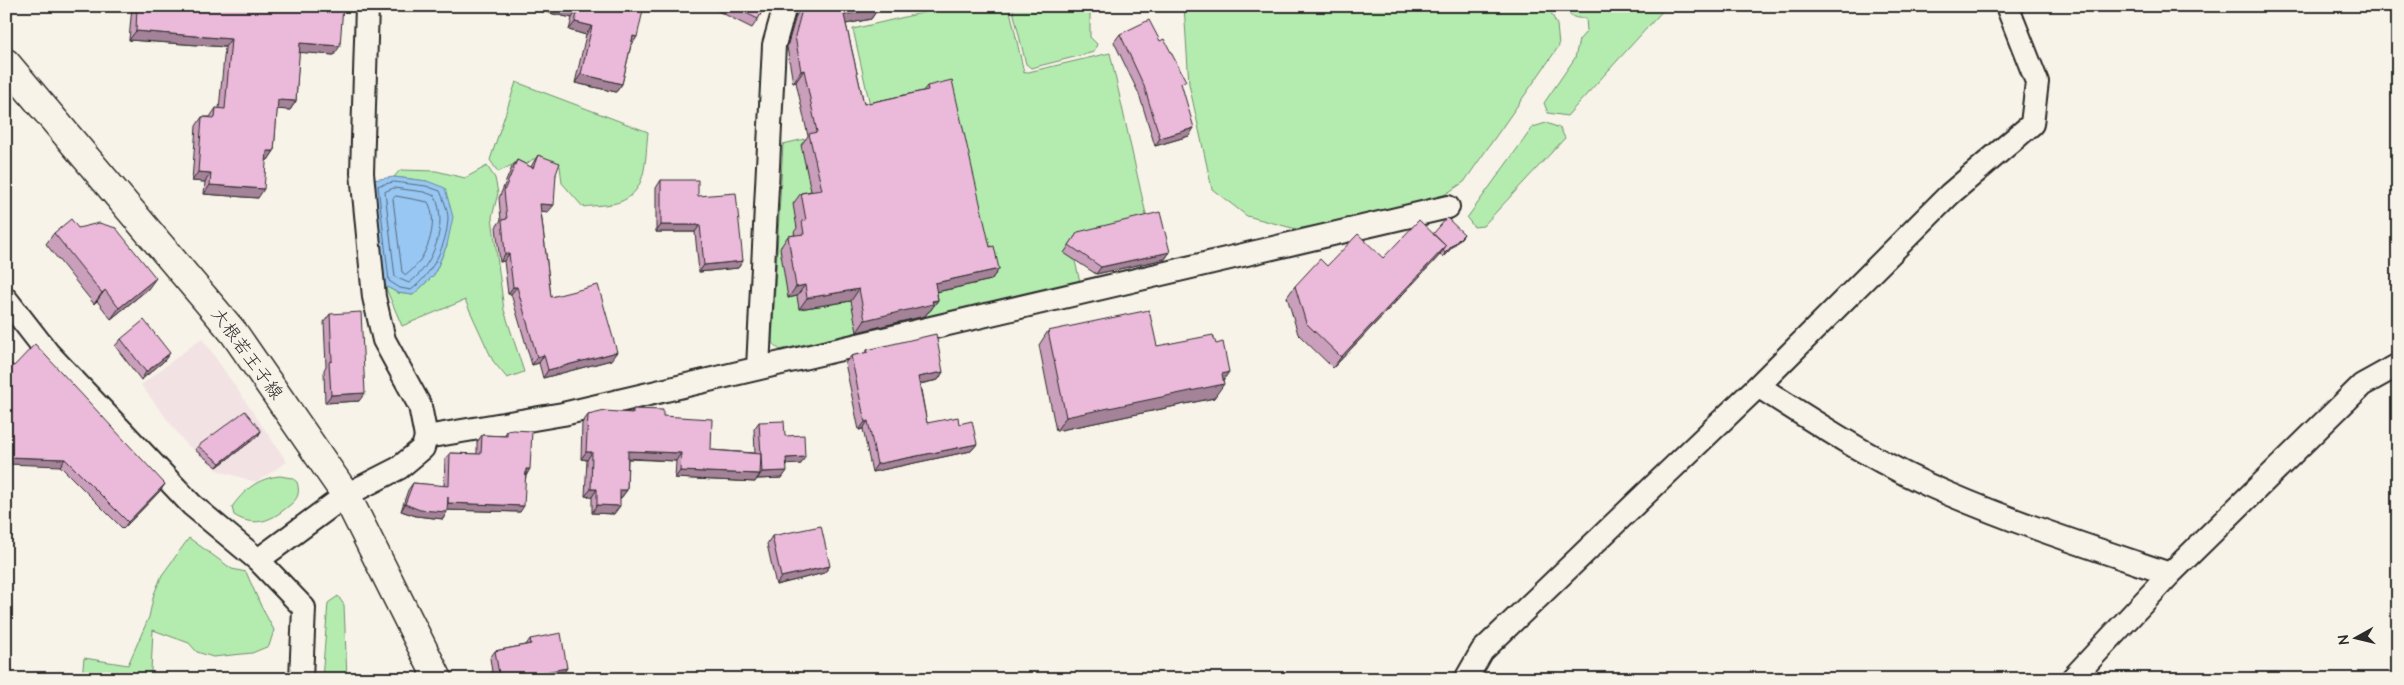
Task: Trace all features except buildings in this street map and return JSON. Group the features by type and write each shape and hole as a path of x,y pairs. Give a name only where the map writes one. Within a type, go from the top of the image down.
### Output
{"street":[{"path":"258,560 346,495 399,468 423,448 426,437 420,406 384,340 374,297 362,174 367,6"},
{"path":"758,368 774,45 785,6"},
{"path":"1466,679 1482,651 1758,386 1950,194 2032,124 2037,82 2007,6"},
{"name":"大根若王子線","path":"6,63 234,333 346,495 438,679"},
{"path":"426,437 562,414 1448,207"},
{"path":"6,299 48,353 192,505 258,560 304,608 301,679"},
{"path":"2072,679 2170,574 2362,385 2398,365"},
{"path":"1758,386 1852,446 1947,494 2031,526 2170,574"}],"shaded area":[{"path":"202,338 287,462 256,482 219,471 186,444 141,385"}],"green space":[{"path":"952,6 1009,6 1024,73 1110,53 1147,219 1074,257 1080,282 780,350 772,343 783,144 874,123 853,29"},
{"path":"1012,6 1090,6 1090,37 1097,44 1094,52 1031,68 1026,64"},
{"path":"1184,6 1548,6 1557,25 1559,46 1464,182 1429,205 1296,229 1247,216 1212,189 1189,84"},
{"path":"1565,6 1667,6 1567,116 1548,113 1544,103 1575,58 1579,40 1587,31 1586,18 1573,16"},
{"path":"516,82 648,132 644,172 637,189 622,201 613,204 583,207 562,183 560,166 541,159 533,159 524,166 514,164 498,172 490,160"},
{"path":"1546,123 1560,128 1565,138 1483,226 1474,227 1467,218 1533,127"},
{"path":"487,166 495,178 498,193 492,217 504,310 524,372 507,378 493,361 465,300 402,326 385,286 398,293 413,295 434,275 447,245 427,181 394,177 400,170 436,171 465,178"},
{"path":"280,476 292,478 297,482 298,494 291,504 267,520 254,522 234,515 232,507 241,495 258,482"},
{"path":"189,538 232,569 246,572 274,630 269,646 252,653 213,657 197,652 189,643 153,630 149,679 58,679 60,676 82,678 84,658 128,665 149,617 154,594 162,575"},
{"path":"338,596 344,605 347,679 322,679 328,603"}],"water":[{"path":"394,177 427,181 445,188 453,217 447,245 434,275 413,295 398,293 385,286 372,180"}]}
